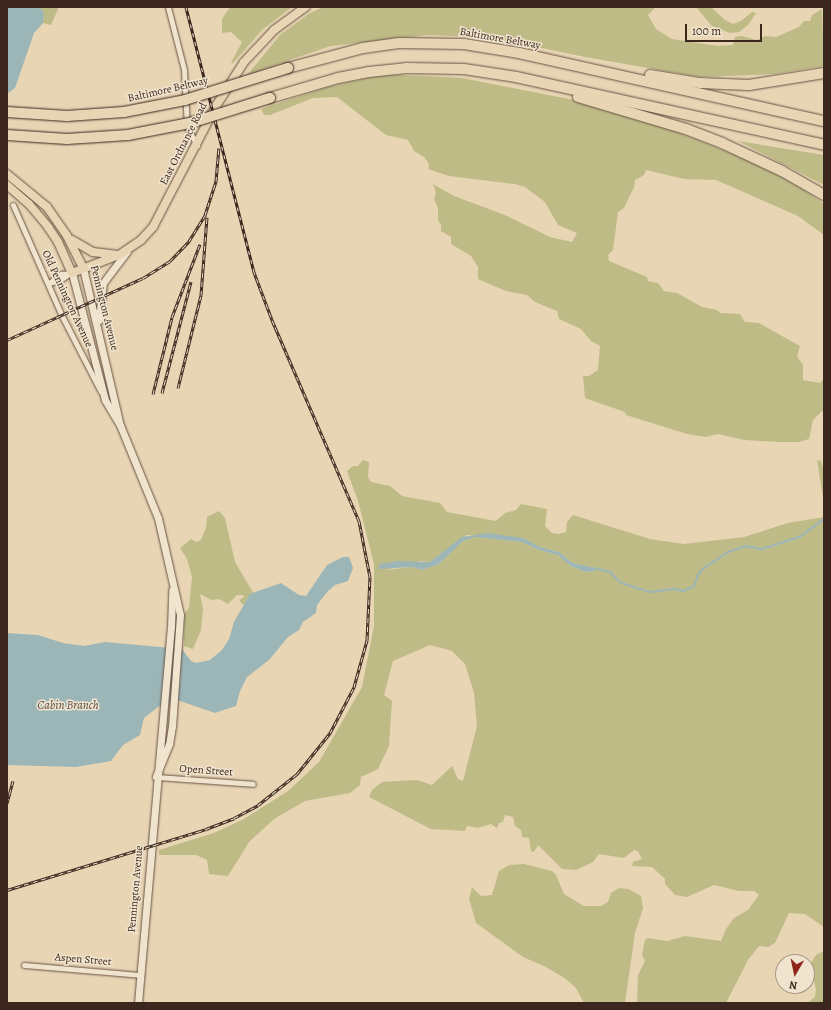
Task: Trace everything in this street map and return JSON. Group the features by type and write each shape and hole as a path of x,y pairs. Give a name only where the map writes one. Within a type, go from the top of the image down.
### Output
{"highway":[{"name":"Baltimore Beltway","path":"7,112 67,116 124,112 185,100 288,68 363,48 399,43 464,44 519,53 824,121"},
{"path":"464,44 519,50 706,84 749,85 824,73"},
{"path":"7,136 67,139 128,135 190,123 338,78 369,72 406,68 464,69 516,77 824,145"},
{"path":"464,69 551,89 686,129 752,156 824,196"}],"main road":[{"name":"East Ordnance Road","path":"71,273 119,255 130,248 153,227 223,94 244,62 274,30 306,7"},
{"name":"Pennington Avenue","path":"7,174 28,189 47,208 67,236 83,268 120,426"},
{"name":"Pennington Avenue","path":"7,185 29,204 58,242 71,273 105,400 120,426 158,518 180,615 180,643 174,710 169,744 156,777"},
{"path":"67,236 85,249 119,255"},
{"path":"100,336 99,309 103,283 130,248"},
{"name":"Pennington Avenue","path":"138,1003 156,777 164,709 172,580"}],"street":[{"path":"168,7 184,70 186,127 197,144"},
{"name":"Old Pennington Avenue","path":"13,205 105,400"},
{"name":"East Ordnance Road","path":"49,283 61,274 71,273"},
{"name":"Open Street","path":"156,777 253,784"},
{"name":"Aspen Street","path":"24,965 140,974"}],"shaded area":[{"path":"9,7 59,7 51,25 43,23 44,16"},
{"path":"230,7 292,7 263,29 233,63 231,63 242,42 231,32 222,33 222,19"},
{"path":"323,7 656,7 648,15 656,29 672,39 718,46 733,45 735,37 742,36 757,40 765,36 776,37 799,27 804,21 810,21 812,15 822,9 824,66 775,74 700,77 483,37 427,35 331,46 248,74 280,35 310,13"},
{"path":"696,7 711,7 725,20 733,24 741,21 752,12 756,13 748,25 739,32 730,33 712,26"},
{"path":"384,74 462,78 579,101 669,129 751,161 798,186 824,204 824,235 798,216 716,180 684,179 646,170 644,175 635,180 634,187 624,208 618,212 613,250 608,255 609,261 647,277 648,281 658,283 664,291 677,293 702,307 717,310 720,313 740,314 745,322 759,323 800,346 797,356 803,365 803,380 820,383 824,379 824,409 813,420 809,439 799,442 778,442 744,440 718,434 706,437 687,434 626,415 625,412 585,398 583,376 589,376 598,370 600,346 591,341 581,329 559,319 557,311 535,302 527,295 506,291 478,279 478,267 471,256 451,244 451,237 441,231 441,224 438,221 438,208 434,199 436,193 433,184 454,196 505,215 550,237 572,242 577,233 558,225 545,202 525,187 515,184 449,176 428,169 429,164 424,157 414,151 408,140 386,135 337,97 313,98 270,115 264,115 261,109 328,87"},
{"path":"738,141 824,155 824,185 783,164"},
{"path":"363,460 369,462 368,477 371,482 390,486 402,496 440,503 447,512 496,521 505,513 516,510 521,504 547,509 545,526 552,533 558,534 566,532 567,522 573,515 650,539 684,544 744,537 788,523 824,517 824,927 805,914 789,913 775,943 768,947 759,946 748,960 726,1003 637,1003 638,975 645,961 642,955 645,940 648,938 667,941 685,936 721,941 726,929 734,918 748,910 759,895 754,891 739,891 714,885 687,897 675,895 665,884 665,879 652,867 632,866 633,862 642,859 638,851 634,850 624,858 599,854 593,862 576,870 562,869 538,845 534,852 531,851 529,838 522,837 521,830 515,826 513,817 505,815 503,822 499,823 497,828 491,824 478,828 467,826 465,831 431,829 369,797 372,790 382,782 417,780 432,785 452,766 458,779 463,781 477,726 474,693 465,664 452,651 430,645 393,661 384,695 392,701 389,746 378,769 361,777 360,785 350,793 305,801 274,819 249,842 228,876 209,874 207,860 196,855 159,855 159,850 214,833 244,819 288,791 319,762 362,687 374,626 374,564 358,501 347,471 353,466 358,466","holes":["467,535 523,538 540,547 559,552 572,563 595,568 595,571 585,572 569,565 558,555 539,550 522,542 475,537 463,541 439,564 422,570 412,567 386,570 420,561 430,562"]},
{"path":"817,460 821,461 824,470 824,504"},
{"path":"219,511 225,518 235,562 254,594 243,605 239,600 244,597 243,595 237,595 228,604 219,599 211,600 200,594 203,609 201,630 193,649 184,646 184,614 189,608 192,577 187,559 180,548 191,539 197,542 201,540 206,528 207,517"},
{"path":"524,864 552,871 556,875 564,894 584,906 601,906 608,902 611,893 619,888 628,889 641,896 643,908 635,933 625,1003 584,1003 576,988 566,979 546,967 523,957 476,923 469,899 472,887 481,896 492,895 499,871 509,865"},
{"path":"824,951 824,1003 807,1003 815,997 816,955"}],"water":[{"path":"7,7 38,7 43,10 44,16 43,23 34,33 15,88 7,94"},
{"path":"488,533 523,538 540,547 559,552 572,563 595,568 595,571 585,572 569,565 558,555 539,550 522,542 475,537 463,541 439,564 422,570 412,567 378,569 380,564 398,561 430,562 462,537"},
{"name":"Cabin Branch","path":"343,557 349,557 353,568 348,581 335,585 328,591 317,605 316,613 303,622 299,630 288,637 269,660 247,677 240,691 236,706 215,713 180,701 172,701 158,707 144,718 140,735 123,745 111,761 76,767 7,765 7,633 38,635 63,643 84,646 105,642 182,649 191,661 196,663 210,660 222,650 229,639 234,622 250,594 281,583 299,595 306,596 327,565"}],"waterway":[{"name":"Cabin Branch","path":"595,568 610,572 622,583 650,592 674,589 684,591 694,586 698,575 703,569 728,552 746,546 762,549 800,537 824,519"}],"railway":[{"path":"7,890 206,829 234,818 258,805 297,774 330,733 354,687 367,640 370,577 359,521 274,325 254,272 186,7"},
{"path":"7,340 143,278 170,261 189,241 205,215 216,181 219,148"},
{"path":"178,388 201,295 207,217"},
{"path":"153,394 172,317 200,244"},
{"path":"162,393 191,282"},
{"path":"7,803 13,781"}]}
